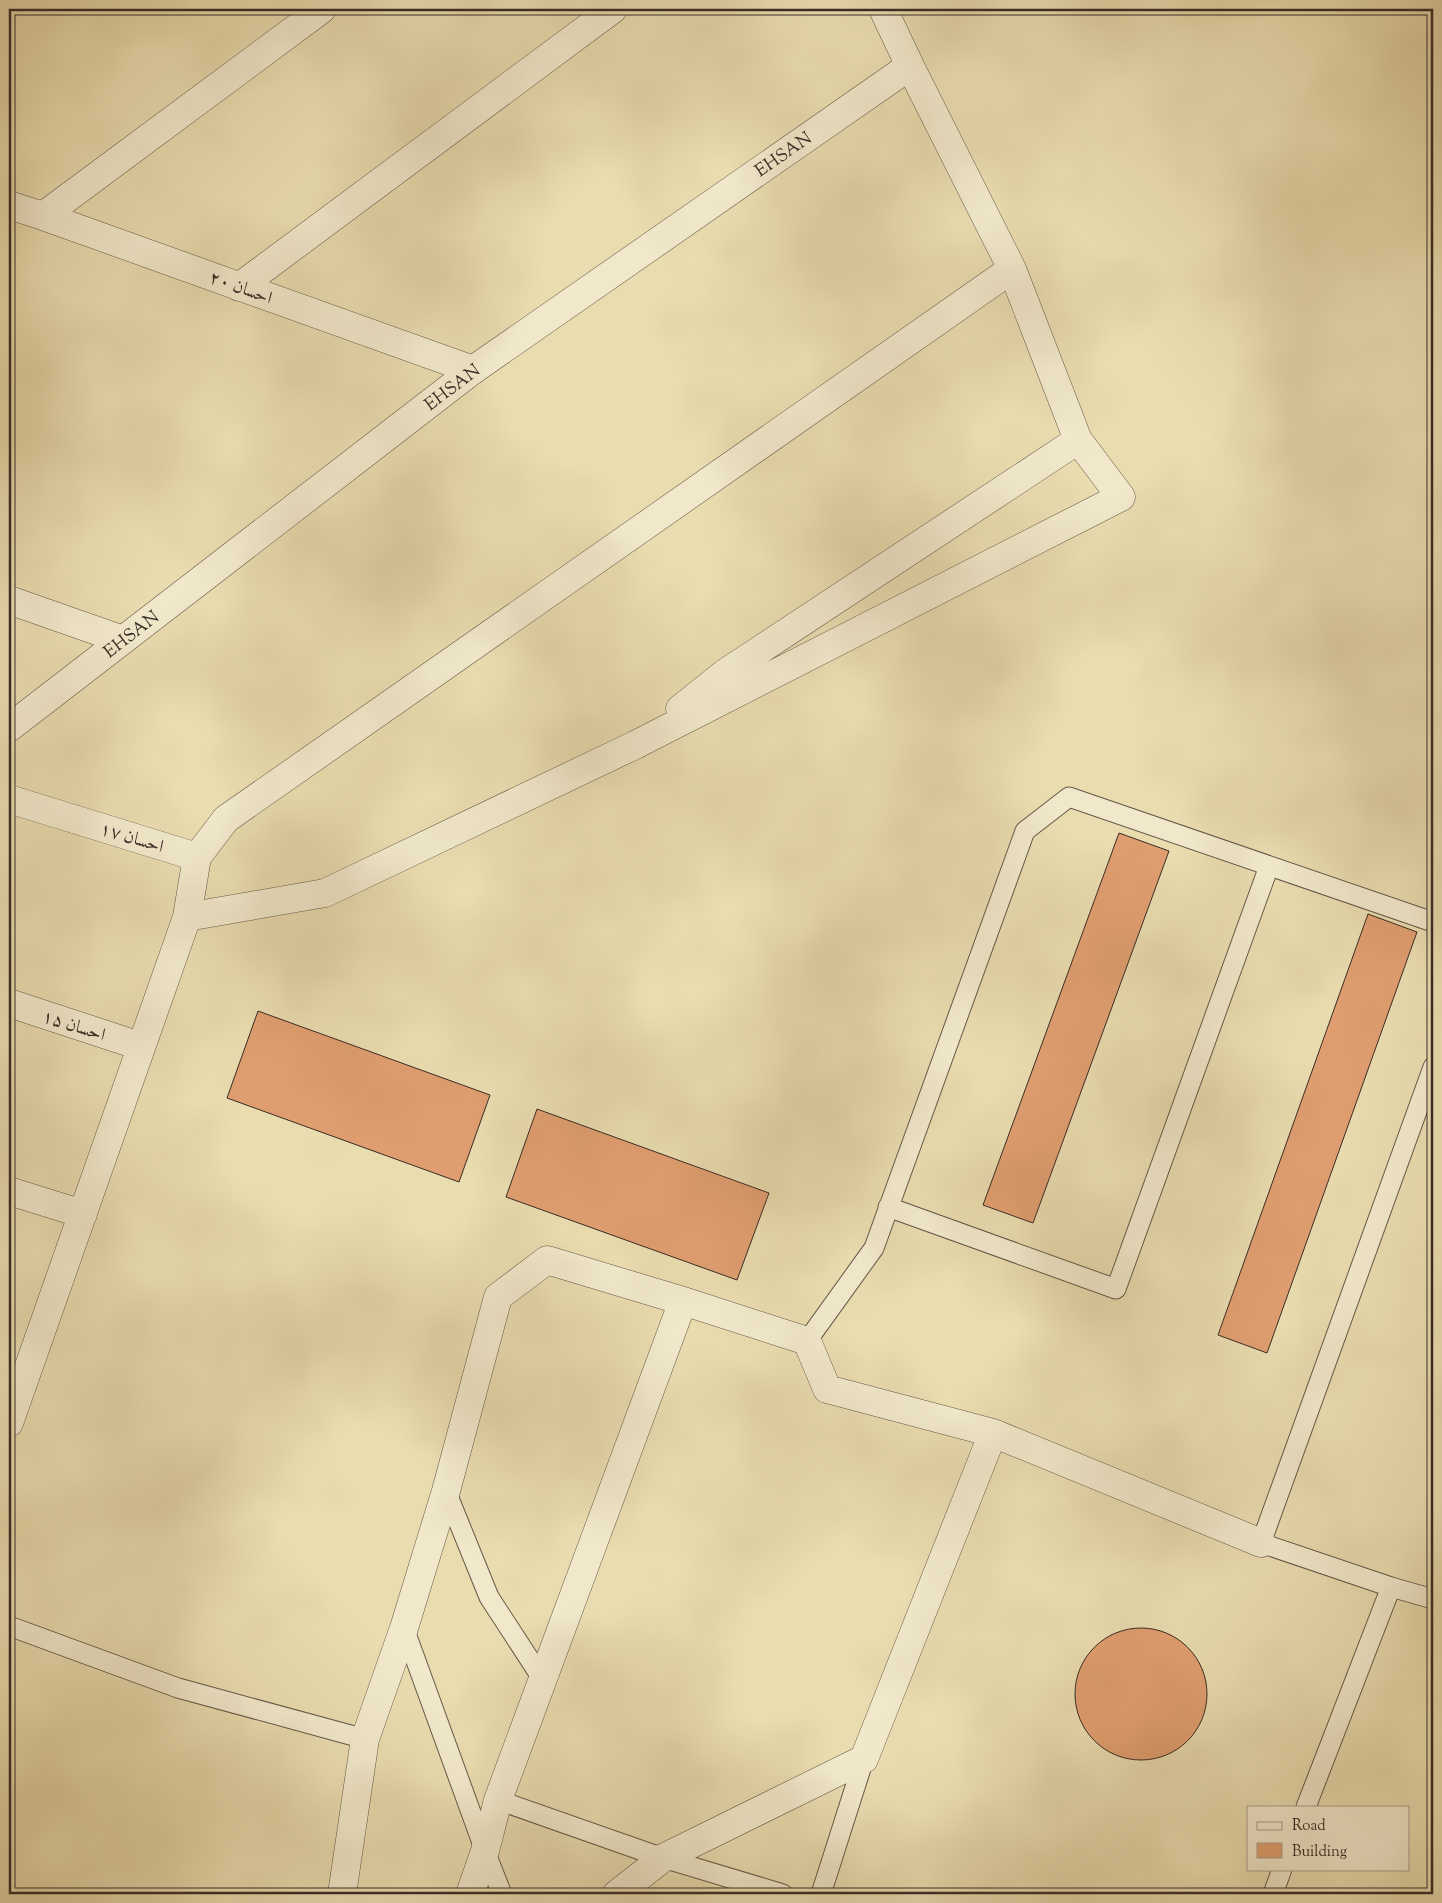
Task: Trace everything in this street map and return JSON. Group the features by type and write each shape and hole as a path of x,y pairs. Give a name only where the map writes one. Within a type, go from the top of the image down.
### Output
{"street":[{"path":"44,216 322,9"},
{"path":"239,287 614,9"},
{"path":"187,917 326,893 636,744 1121,497 1078,440 1012,269 883,9"},
{"name":"EHSAN","path":"9,728 473,370 910,66"},
{"name":"احسان ۲۰","path":"9,205 473,370"},
{"path":"9,1422 14,1392 83,1214 140,1046 187,917 197,857 226,819 1012,269"},
{"path":"636,744 725,673 1078,440"},
{"path":"9,600 123,640"},
{"name":"احسان ۱۷","path":"9,799 197,857"},
{"name":"احسان ۱۵","path":"9,1003 140,1046"},
{"path":"9,1191 83,1214"},
{"path":"342,1894 365,1739 404,1628 446,1491 498,1296 547,1260 807,1341 827,1389 992,1433 1261,1543"},
{"path":"470,1894 485,1851 498,1800 683,1301"},
{"path":"617,1894 663,1858 864,1759 992,1433"}],"lane":[{"path":"807,1341 874,1248 1025,831 1069,797 1433,922"},
{"path":"888,1207 1116,1289 1269,866"},
{"path":"1433,1068 1261,1543 1391,1587 1433,1599"},
{"path":"446,1491 489,1597 543,1680"},
{"path":"1306,1806 1391,1587"},
{"path":"9,1626 178,1688 365,1739"},
{"path":"404,1628 502,1894"},
{"path":"820,1894 864,1759"},
{"path":"498,1800 663,1858 783,1894"},
{"path":"1273,1894 1282,1870"}],"building":[{"path":"1119,833 1169,851 1033,1223 983,1205"},
{"path":"1368,914 1417,932 1267,1353 1218,1335"},
{"path":"258,1011 490,1095 459,1182 227,1098"},
{"path":"537,1109 769,1193 737,1280 506,1197"},
{"path":"1141,1628 1154,1629 1166,1633 1188,1647 1202,1669 1206,1681 1206,1707 1202,1719 1188,1741 1166,1755 1154,1759 1141,1760 1128,1759 1116,1755 1094,1741 1080,1719 1076,1707 1075,1694 1076,1681 1080,1669 1094,1647 1116,1633 1128,1629"},
{"path":"1052,1891 1063,1894 1038,1894"}]}
